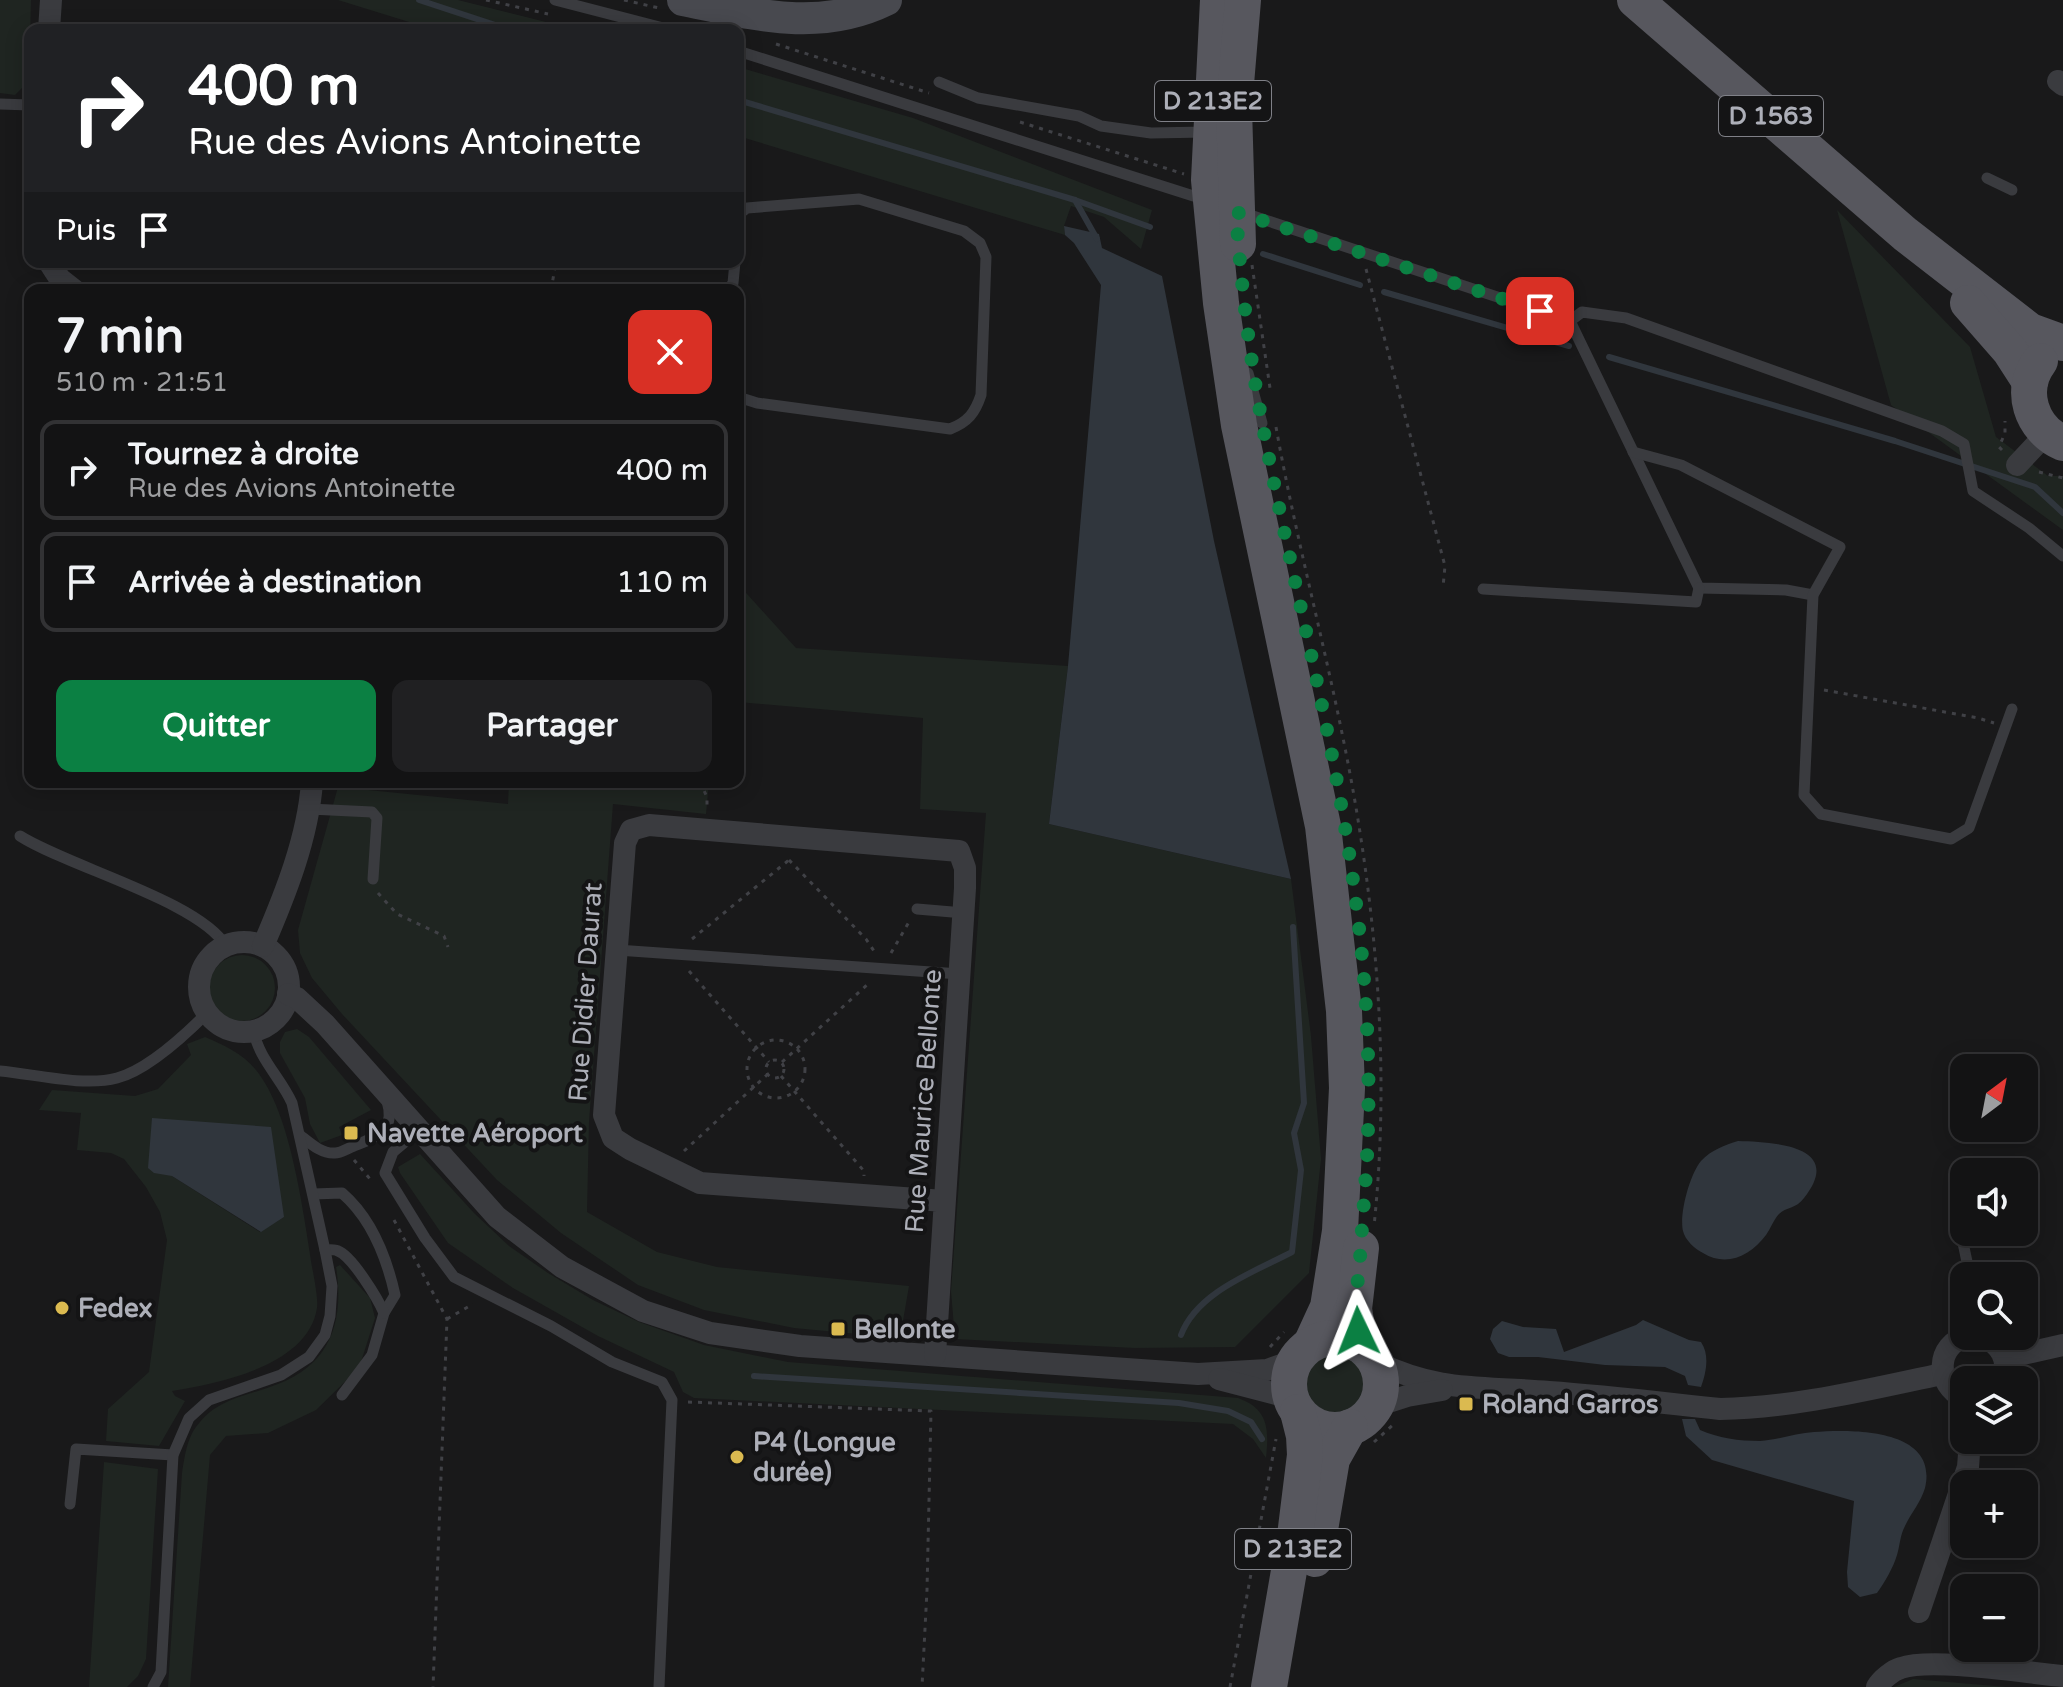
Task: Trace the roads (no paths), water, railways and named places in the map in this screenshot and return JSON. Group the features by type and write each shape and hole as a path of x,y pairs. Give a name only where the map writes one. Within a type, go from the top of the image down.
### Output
{"main road":[{"name":"D 1563","path":"1635,0 1905,234 2030,331 2063,343"},
{"name":"D 213E2","path":"1226,7 1211,132 1249,338 1269,410 1343,809 1359,930 1370,1102 1354,1309 1368,1353"},
{"name":"D 213E2","path":"1226,7 1234,108 1223,207 1221,303 1239,425 1323,826 1344,1011 1347,1088 1340,1231 1328,1307 1303,1352"},
{"name":"D 1563","path":"1905,234 2010,351 2030,382"},
{"path":"2055,438 2031,410 2030,382 2036,366 2048,352 2063,343"},
{"path":"1336,1337 1368,1353 1381,1383 1375,1423 1336,1430 1322,1428 1289,1414 1289,1385 1303,1352 1336,1337"},
{"name":"D 213E2","path":"1269,1687 1295,1536 1305,1455 1289,1414"},
{"name":"D 213E2","path":"1292,1687 1332,1459 1375,1423"}],"street":[{"path":"49,24 51,0"},
{"path":"683,0 757,15 802,20 846,15 886,0"},
{"path":"53,268 66,284"},
{"path":"2017,465 2055,438"},
{"path":"263,946 283,896 310,809 312,788"},
{"name":"Rue Didier Daurat","path":"944,1201 700,1183 613,1138 604,1115 625,843 631,830 649,825 959,851"},
{"name":"Rue Maurice Bellonte","path":"935,1355 964,913 965,868 959,851"},
{"path":"238,942 263,946 275,954 283,966 288,980 288,994 277,1018 254,1031 228,1029 207,1013 201,1001 200,975 205,963 226,946 238,942"},
{"path":"288,994 297,998 325,1024 497,1217 562,1267 643,1311 710,1333 800,1346 1198,1374 1267,1370 1303,1352"},
{"path":"2011,1366 2063,1345"},
{"path":"1950,1346 1945,1353 1942,1374 1950,1388"},
{"path":"1368,1353 1408,1376 1455,1388"},
{"path":"1198,1374 1289,1414"},
{"path":"1375,1423 1407,1396 1455,1388 1548,1391 1720,1409 1747,1409 1942,1374"},
{"path":"1919,1612 1968,1467 1969,1454"},
{"path":"1877,1687 1901,1668 1929,1665 2063,1676"}],"lane":[{"path":"555,0 648,24"},
{"path":"744,53 1570,321 1699,588 1696,602 1483,589"},
{"path":"939,82 978,98 1079,116 1101,126 1151,133 1211,132"},
{"path":"0,104 24,105"},
{"path":"1987,178 2012,190"},
{"path":"744,210 859,199 964,231 980,243 986,257 981,395 976,410 964,423 950,429 744,399"},
{"path":"1223,207 1219,217 1242,353"},
{"path":"1570,321 1582,312 1626,318 1942,431 1964,444 1973,491 2029,528 2063,556"},
{"path":"1246,367 1269,410"},
{"path":"1633,452 1681,465 1840,547 1813,595 1804,795 1821,814 1951,839 1969,828 2012,709"},
{"path":"1699,588 1786,590 1813,595"},
{"path":"310,809 372,812 377,818 373,879"},
{"path":"20,836 40,849 197,918 219,934 226,946"},
{"path":"917,909 964,913"},
{"path":"617,950 960,974"},
{"path":"0,1071 90,1080 116,1078 139,1069 207,1013"},
{"path":"153,1687 161,1672 173,1455 189,1418 209,1400 281,1375 309,1357 325,1335 330,1316 332,1286 301,1136 288,1094 256,1047 254,1031"},
{"path":"301,1136 320,1151 336,1153 378,1136 388,1126 390,1111 384,1093"},
{"path":"418,1131 393,1152 385,1173 425,1238 454,1277 551,1326 612,1362 662,1382 672,1400 659,1687"},
{"path":"313,1194 342,1193 354,1204 387,1262 395,1295 384,1313 372,1355 342,1395"},
{"path":"325,1250 337,1250 346,1257 378,1298 384,1313"},
{"path":"70,1504 76,1449 173,1455"}],"waterway":[{"path":"419,0 492,24"},
{"path":"744,102 1075,200 1150,227"},
{"path":"1075,200 1097,239"},
{"path":"1263,254 1360,285"},
{"path":"1384,292 1569,346"},
{"path":"1609,357 1895,441 2035,487 2063,513"},
{"path":"1181,1335 1189,1320 1213,1295 1292,1252 1301,1170 1294,1133 1304,1103 1293,927"},
{"path":"754,1376 1179,1403 1228,1411 1251,1422 1262,1439"}],"place":[{"name":"Navette Aéroport","path":"351,1133"},
{"name":"Fedex","path":"62,1308"},
{"name":"Bellonte","path":"838,1329"},
{"name":"Roland Garros","path":"1466,1404"},
{"name":"P4 (Longue durée)","path":"737,1457"}]}
